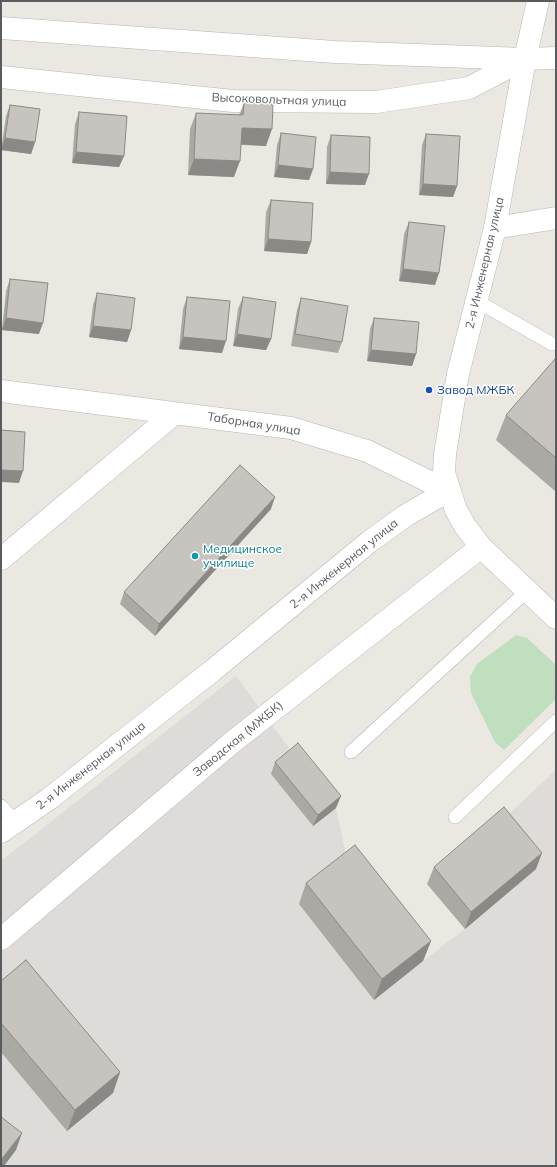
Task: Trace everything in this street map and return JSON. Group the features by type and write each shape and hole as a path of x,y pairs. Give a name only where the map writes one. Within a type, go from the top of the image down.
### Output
{"street":[{"name":"2-я Инженерная улица","path":"8,827 48,799 212,671 370,542 405,516 448,491 444,473 445,454 458,374 495,228 525,59 538,1"},
{"name":"Высоковольтная улица","path":"1,28 335,52 525,59 556,58"},
{"name":"Высоковольтная улица","path":"1,77 233,101 376,102 469,88 525,59"},
{"path":"495,228 556,218"},
{"name":"Таборная улица","path":"1,391 290,428 367,451 448,491"},
{"path":"1,559 175,413"},
{"path":"448,491 464,526 481,547 556,618"},
{"name":"Заводская (МЖБК)","path":"1,939 230,744 481,547"}],"lane":[{"path":"477,301 552,344"},
{"path":"351,752 527,591"},
{"path":"455,817 556,721"},
{"path":"1,806 8,827"}],"shaded area":[{"path":"236,676 294,755 336,808 348,865 423,961 465,929 427,884 498,824 556,770 556,1166 1,1166 1,861"}],"green space":[{"path":"516,635 527,638 556,665 556,699 504,750 495,742 471,693 470,677 477,664"}],"building":[{"path":"244,103 273,104 272,129 242,128 240,161 194,159 196,113 243,115"},
{"path":"10,105 40,109 35,142 5,138"},
{"path":"79,112 127,116 124,156 76,152"},
{"path":"281,133 316,137 313,169 278,165"},
{"path":"426,134 460,136 457,186 423,184"},
{"path":"331,135 370,137 369,174 330,172"},
{"path":"271,200 313,203 311,242 268,239"},
{"path":"409,222 445,226 439,273 403,269"},
{"path":"10,279 48,283 43,323 6,318"},
{"path":"97,293 135,298 131,330 93,326"},
{"path":"187,297 230,301 226,341 183,337"},
{"path":"243,297 276,302 271,339 237,334"},
{"path":"301,298 348,306 342,342 295,334"},
{"path":"374,318 419,322 416,354 371,350"},
{"path":"555,359 556,360 556,458 506,415"},
{"path":"1,430 25,432 23,471 1,470"},
{"name":"Медицинское училище","path":"240,465 275,497 159,624 124,592"},
{"path":"298,743 341,796 318,815 275,762"},
{"path":"504,807 542,853 471,912 434,867"},
{"path":"355,845 431,941 382,979 306,883"},
{"path":"26,960 120,1072 75,1110 1,1023 1,981"},
{"path":"1,1117 22,1133 1,1160"}],"place":[{"name":"Завод МЖБК","path":"429,390"},
{"name":"Медицинское училище","path":"195,556"}]}
